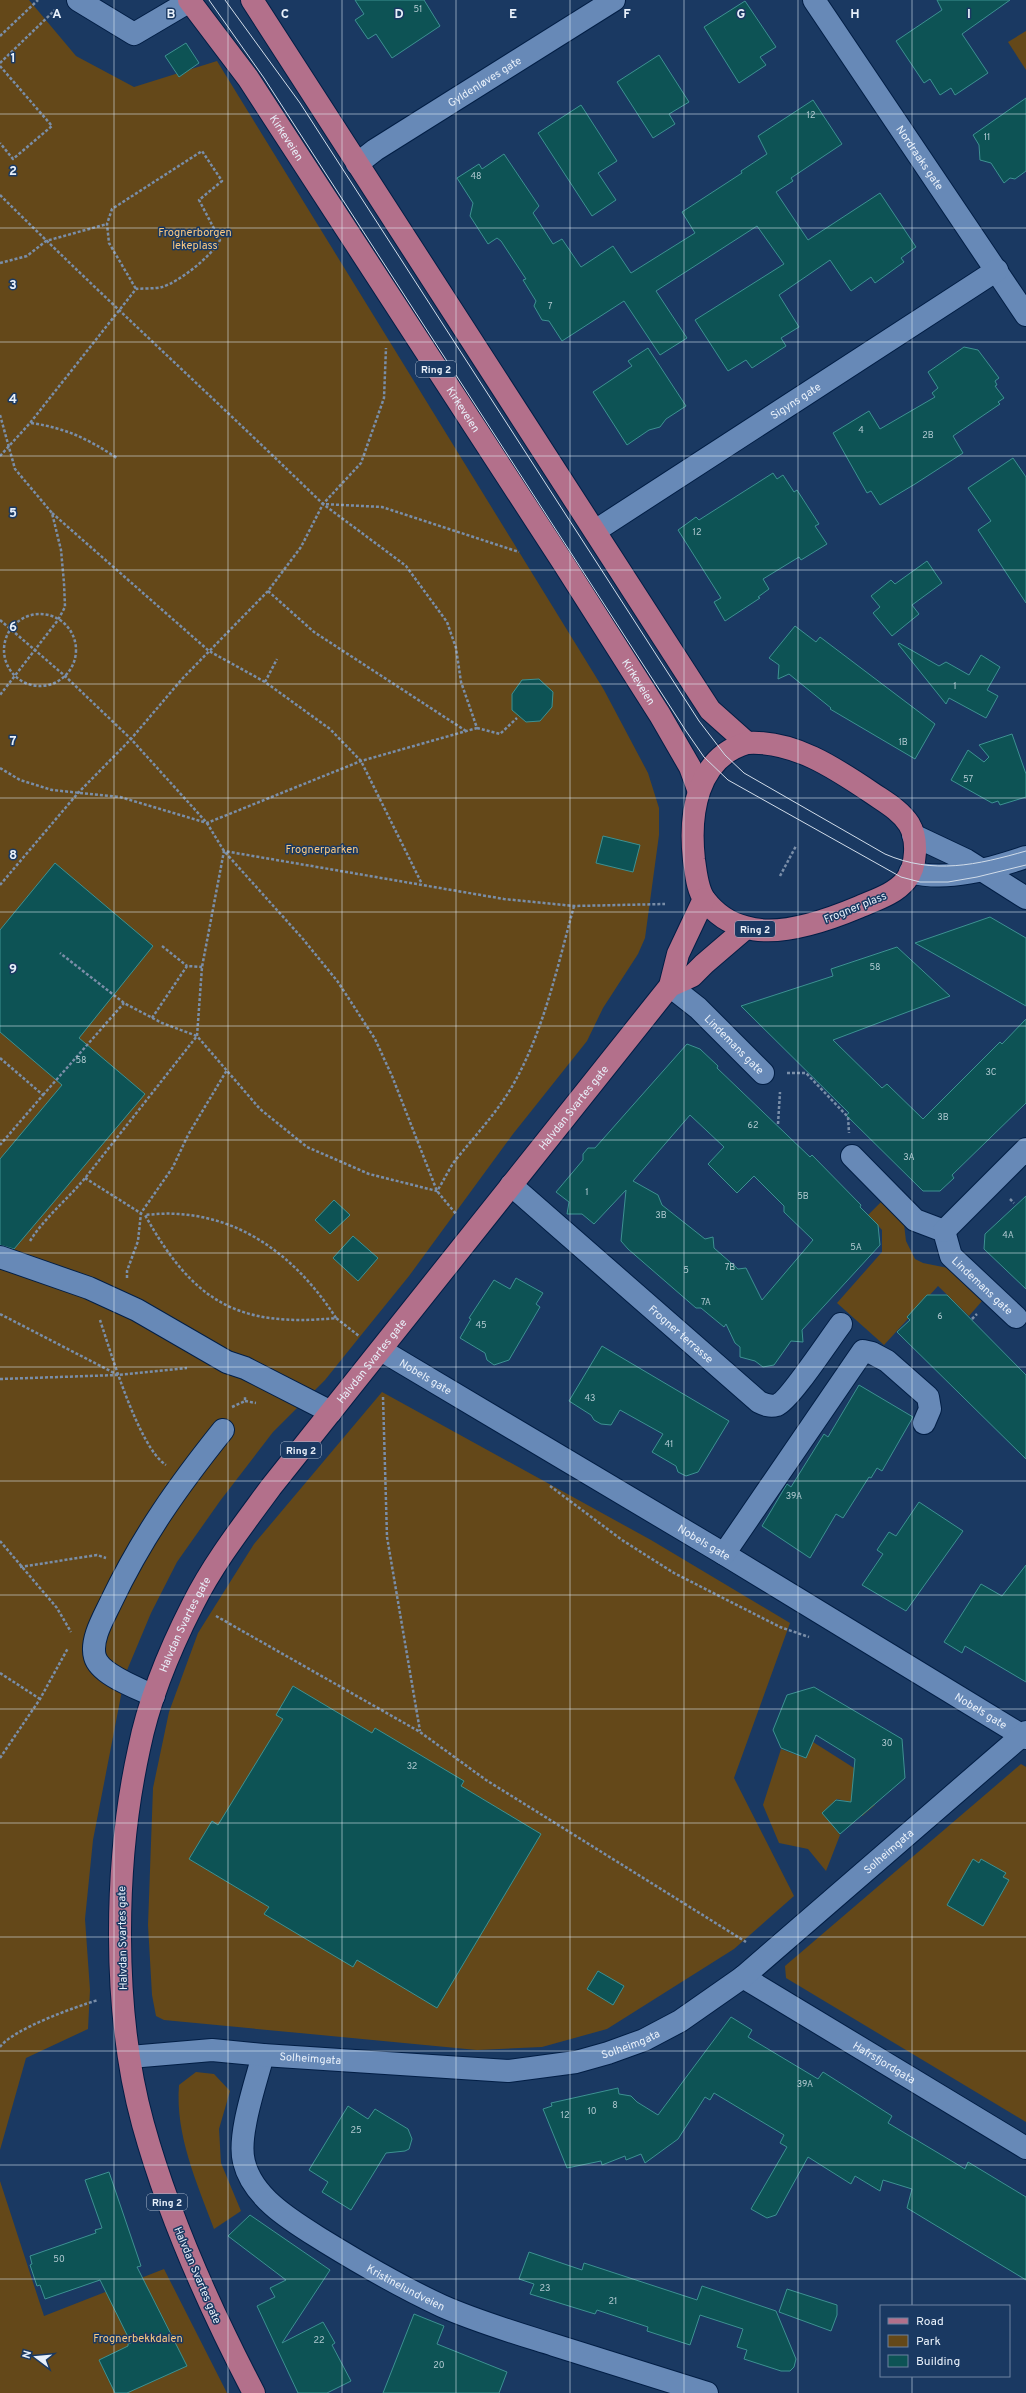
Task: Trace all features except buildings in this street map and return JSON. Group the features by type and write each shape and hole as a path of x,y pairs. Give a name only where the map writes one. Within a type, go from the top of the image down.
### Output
{"main road":[{"path":"252,0 710,710 747,744"},
{"name":"Kirkeveien","path":"190,1 248,78 564,564 677,743 698,789"},
{"name":"Frogner plass","path":"759,743 790,749 841,773 898,811 909,824 914,835 915,849 910,872 900,887 886,896 813,924 768,930 746,928 719,914 704,899 698,883 692,840 694,808 698,789 718,760 732,749 747,744 759,743"},
{"name":"Halvdan Svartes gate","path":"254,2393 216,2319 166,2198 143,2123 130,2057 123,1997 120,1942 122,1870 139,1748 154,1696 194,1603 223,1556 271,1487 331,1412 372,1345 511,1185 670,986 678,954 704,899"},
{"name":"Halvdan Svartes gate","path":"670,986 692,976 746,928"}],"street":[{"path":"78,0 134,34 190,1"},
{"name":"Gyldenløves gate","path":"357,164 375,150 614,0"},
{"name":"Nordraaks gate","path":"814,0 1026,315"},
{"name":"Sigyns gate","path":"595,531 997,270"},
{"path":"914,835 966,860 1026,898"},
{"path":"910,872 933,876 1022,863"},
{"name":"Lindemans gate","path":"670,986 698,1008 772,1073"},
{"path":"852,1156 915,1220 944,1231 1026,1148"},
{"name":"Frogner terrasse","path":"511,1185 759,1402 769,1406 779,1405 792,1392 841,1324"},
{"name":"Lindemans gate","path":"944,1231 952,1256 1016,1317"},
{"path":"0,1257 89,1288 129,1306 236,1365 331,1412"},
{"name":"Nobels gate","path":"372,1345 1025,1735"},
{"path":"724,1554 863,1352 872,1353 887,1361 928,1397 930,1409 924,1423"},
{"path":"154,1696 114,1676 100,1666 94,1656 95,1641 127,1568 160,1512 185,1477 223,1430"},
{"name":"Solheimgata","path":"130,2057 212,2050 263,2055 508,2071 542,2068 595,2057 644,2040 680,2021 743,1977 1025,1735"},
{"name":"Hafrsfjordgata","path":"743,1977 1026,2148"},
{"name":"Kristinelundveien","path":"263,2055 242,2141 244,2162 250,2178 261,2194 278,2209 308,2231 386,2279 443,2307 509,2331 707,2393"}],"path":[{"path":"0,36 38,0"},
{"path":"0,143 13,159 52,126 0,65 57,9"},
{"path":"202,151 222,181 199,200 220,240 216,250 184,275 162,287 136,288 110,243 107,224 112,209 202,151"},
{"path":"0,195 118,312 182,367 323,504 406,566 447,622 456,648 461,682 477,728"},
{"path":"0,263 27,256 46,241 107,224"},
{"path":"0,456 30,422 136,288"},
{"path":"0,885 78,793 131,739 182,679 268,591 301,547 323,504 361,463 384,398 386,348"},
{"path":"0,415 15,469 52,513 209,651 265,682 330,729 361,760 422,884"},
{"path":"30,422 53,426 86,438 117,458"},
{"path":"323,504 382,507 519,552"},
{"path":"0,695 58,620 65,607 61,550 52,513"},
{"path":"268,591 314,632 466,731"},
{"path":"40,614 58,620 71,633 75,644 75,656 65,676 50,684 34,686 23,683 14,676 7,667 4,656 4,643 10,629 28,616 40,614"},
{"path":"0,620 65,676 131,739 208,823 224,851 303,939 338,982 375,1040 392,1076 437,1191 458,1216"},
{"path":"265,682 277,659"},
{"path":"0,768 20,780 52,790 120,797 208,823 361,760 477,728 500,734 517,718"},
{"path":"780,876 796,846"},
{"path":"224,851 504,899 574,906 665,904"},
{"path":"37,1230 85,1178 117,1136 148,1101 197,1036 202,967 224,851"},
{"path":"437,1191 454,1163 482,1130 509,1091 523,1067 549,995 574,906"},
{"path":"162,946 187,966 202,967"},
{"path":"60,953 124,1003 152,1018 197,1036 260,1109 306,1147 368,1174 437,1191"},
{"path":"152,1018 187,966"},
{"path":"0,1145 124,1003"},
{"path":"0,1058 43,1095"},
{"path":"129,1306 127,1270 138,1241 143,1214 172,1167 188,1135 227,1070"},
{"path":"772,1073 778,1124"},
{"name":"Lindemans gate","path":"772,1073 806,1073 848,1117 852,1156"},
{"path":"85,1178 143,1214 162,1246 185,1273 219,1303 250,1315 277,1319 303,1321 336,1318"},
{"path":"143,1214 179,1214 221,1221 256,1236 283,1255 302,1273 322,1295 336,1318 372,1345"},
{"path":"89,1288 118,1375 146,1442 157,1459 185,1477"},
{"path":"0,1314 118,1375"},
{"path":"0,1379 118,1375 202,1366 236,1365 245,1401 234,1404 230,1408 223,1430"},
{"path":"383,1397 387,1537 420,1732"},
{"path":"550,1486 622,1540 674,1573 780,1627 814,1638"},
{"path":"0,1542 20,1567 57,1608 74,1636"},
{"path":"20,1567 97,1555 127,1568"},
{"path":"216,1615 420,1732 486,1780 767,1955"},
{"path":"0,1758 40,1699 70,1643"},
{"path":"0,1673 40,1699"},
{"path":"0,2048 14,2036 48,2019 97,2000"}],"green space":[{"name":"Frognerparken","path":"0,0 29,0 76,56 134,87 217,61 604,690 648,773 659,808 659,835 645,938 638,954 603,1008 587,1041 513,1134 409,1276 325,1380 273,1432 220,1501 177,1562 151,1613 125,1675 93,1840 85,1919 90,1990 88,2029 26,2058 0,2150"},
{"path":"1026,31 1026,70 1008,42"},
{"path":"881,1202 904,1224 906,1241 915,1259 923,1263 948,1268 982,1301 969,1316 938,1286 884,1345 837,1303 882,1252 882,1230 868,1215"},
{"path":"382,1392 651,1540 790,1623 734,1778 794,1896 734,1949 607,2029 542,2047 477,2050 164,2020 156,2016 152,1995 148,1925 153,1788 169,1712 198,1633 254,1544"},
{"path":"813,1742 854,1768 853,1780 875,1805 862,1816 850,1802 837,1799 823,1813 840,1835 826,1871 808,1849 779,1843 763,1805 781,1749 805,1758"},
{"path":"1021,1764 1026,1767 1026,2122 786,1978 785,1966"},
{"path":"196,2072 214,2074 230,2091 219,2129 221,2163 241,2211 214,2229 194,2176 180,2122 179,2085"},
{"name":"Frognerbekkdalen","path":"0,2181 44,2316 164,2269 227,2393 0,2393"}],"tram line":[{"path":"209,0 264,78 704,757 728,780 901,877 920,882 948,882 977,877 1026,865"},
{"path":"225,0 300,103 699,721 725,755 744,773 885,854 903,860 920,864 955,866 973,864 1026,851"}],"park label":[{"name":"Frognerborgen lekeplass","path":"195,238"}]}
